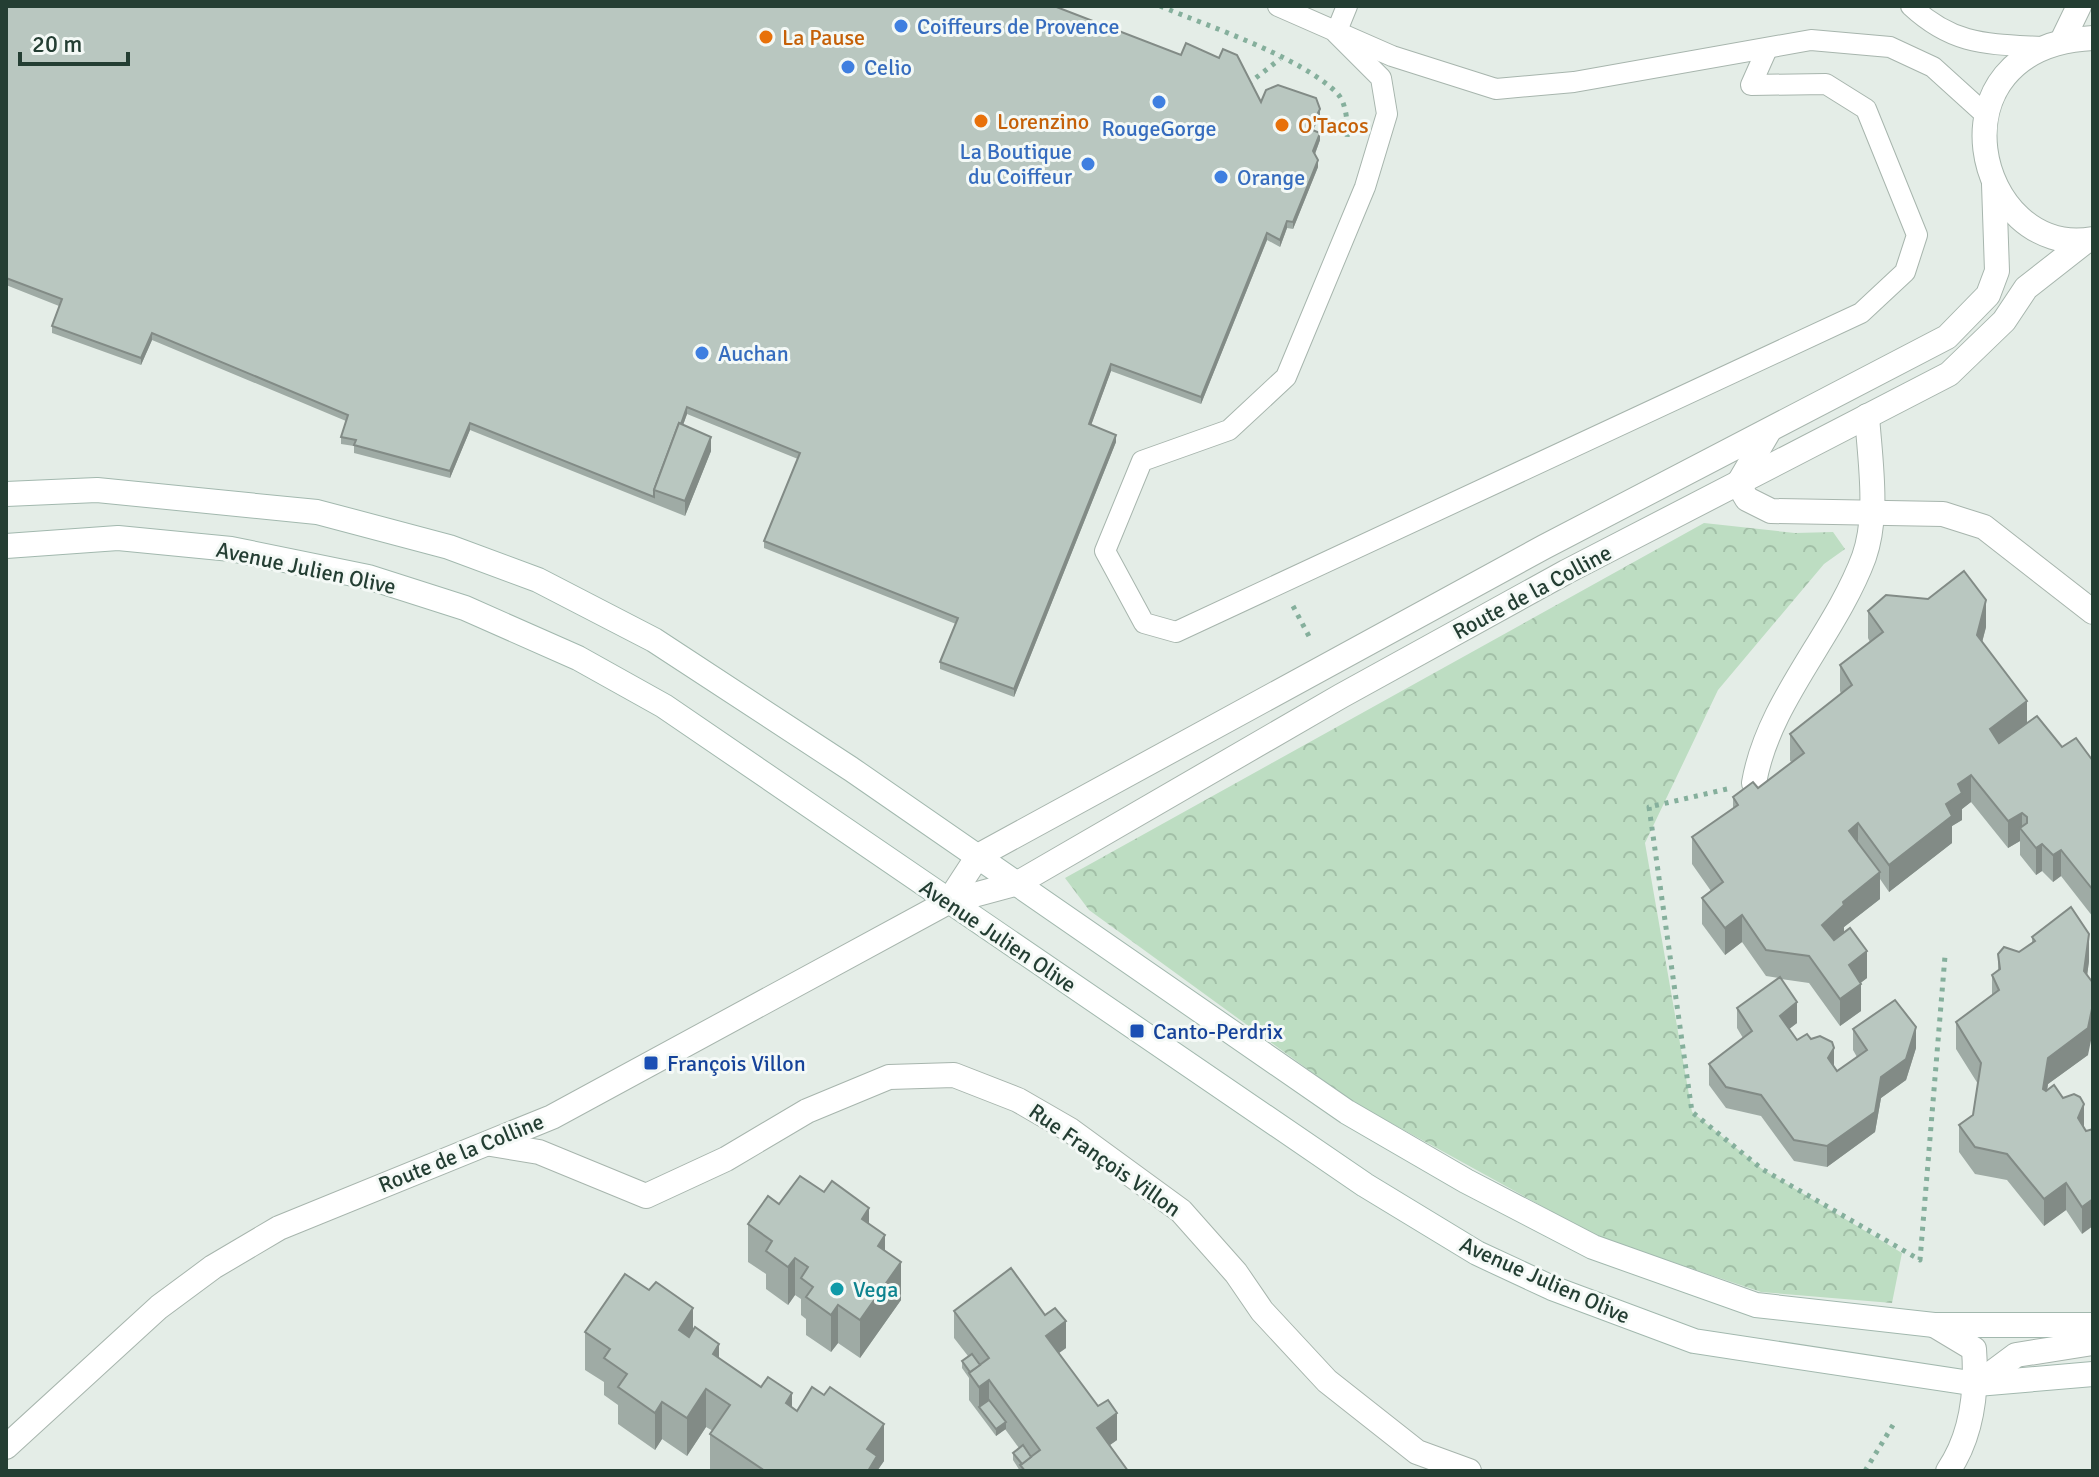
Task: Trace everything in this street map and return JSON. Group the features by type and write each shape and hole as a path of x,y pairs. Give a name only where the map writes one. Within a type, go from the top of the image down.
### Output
{"street":[{"path":"2052,43 2079,6"},
{"path":"1986,115 1997,88 2016,64 2052,43 2093,38"},
{"name":"Route de la Colline","path":"948,902 978,856 1324,665 1947,337 1988,295 1997,271 1994,184 1986,162 1986,115"},
{"path":"1994,184 2009,207 2032,226 2057,237 2089,240"},
{"name":"Route de la Colline","path":"6,1449 159,1307 213,1267 279,1228 552,1117 948,902 1018,883 1312,712 1949,374 2004,321 2026,288 2089,240"},
{"path":"1754,783 1759,754 1830,630 1865,555 1872,511 1867,416"},
{"path":"1769,431 1738,484 1747,499 1771,511 1943,514 1984,527 2093,612"},
{"path":"6,494 97,490 317,512 449,547 538,580 654,640 1018,883 1347,1112 1466,1181 1593,1247 1756,1305 1934,1325 2093,1325"},
{"name":"Avenue Julien Olive","path":"6,546 118,538 231,549 368,577 465,608 578,658 664,706 1365,1185 1477,1253 1618,1316 1694,1341 1977,1384 2093,1374"},
{"name":"Rue François Villon","path":"490,1144 539,1152 646,1196 726,1159 807,1111 889,1077 954,1075 1018,1100 1070,1130 1181,1211 1236,1273 1262,1311 1327,1381 1417,1452 1469,1471"},
{"path":"1934,1325 1974,1349 1977,1384 1961,1452 1948,1471"},
{"path":"1977,1384 2016,1355 2093,1343"}],"lane":[{"path":"1279,6 1392,56 1496,89 1574,82 1811,40 1890,47 1933,67 1986,115"},
{"path":"1336,33 1347,6"},
{"path":"1911,6 1950,36 1977,43 2052,43"},
{"path":"1336,33 1381,78 1387,114 1365,187 1286,377 1229,430 1142,461 1105,551 1144,623 1176,632 1861,313 1905,272 1917,235 1866,109 1826,84 1751,85 1767,49"}],"path":[{"path":"1160,6 1280,59 1339,95 1348,125 1347,150"},
{"path":"1248,84 1280,59"},
{"path":"1282,584 1324,665"},
{"path":"1754,783 1649,807 1692,1112 1762,1169 1920,1260 1945,956"},
{"path":"1865,1471 1893,1425"}],"green space":[{"path":"1704,523 1795,533 1833,532 1845,549 1824,564 1718,690 1645,843 1692,1112 1762,1169 1902,1253 1892,1303 1761,1292 1598,1237 1353,1102 1089,910 1065,878"}],"building":[{"name":"Auchan","path":"6,6 1054,6 1181,55 1186,43 1219,58 1223,49 1237,55 1261,102 1266,90 1278,85 1316,98 1320,109 1310,129 1320,133 1313,151 1318,160 1293,222 1287,221 1280,240 1267,233 1201,397 1111,364 1089,424 1116,435 1014,689 940,662 958,618 764,541 800,453 687,407 654,490 654,497 470,423 450,471 354,445 356,440 341,437 348,415 152,333 141,358 52,326 62,299 6,278"},
{"path":"679,423 711,437 685,501 654,490"},
{"path":"1964,571 1986,600 1977,635 2027,701 1990,729 1999,743 2037,716 2062,747 2076,738 2093,761 2093,890 2061,850 2053,855 2042,844 2036,848 2020,828 2027,823 2027,817 2022,813 2008,821 1971,775 1958,784 1962,793 1946,804 1952,816 1889,865 1858,823 1849,831 1880,872 1843,902 1844,905 1822,925 1834,940 1850,928 1867,951 1849,965 1861,984 1840,999 1809,956 1766,950 1742,915 1725,928 1702,898 1723,882 1692,837 1738,805 1733,797 1753,782 1758,788 1804,753 1790,734 1852,685 1840,665 1883,632 1868,611 1886,595 1928,599"},
{"path":"2071,907 2089,934 2084,971 2093,983 2093,1004 2088,1028 2048,1058 2043,1089 2046,1091 2054,1085 2063,1098 2074,1094 2080,1097 2084,1104 2078,1118 2086,1131 2093,1129 2093,1199 2082,1207 2066,1183 2044,1199 2007,1154 1975,1147 1959,1125 1973,1115 1981,1063 1956,1022 1999,990 1992,975 2000,969 1998,954 2004,947 2019,952 2035,941 2032,937"},
{"path":"1780,977 1797,1002 1780,1016 1797,1040 1807,1034 1811,1039 1820,1036 1832,1042 1834,1048 1828,1058 1837,1071 1867,1050 1853,1029 1895,1000 1916,1027 1906,1059 1881,1077 1875,1112 1827,1146 1794,1140 1761,1095 1726,1087 1709,1064 1752,1031 1737,1008"},
{"path":"800,1176 824,1192 832,1181 869,1208 862,1219 885,1235 878,1246 901,1262 860,1320 838,1305 831,1315 806,1297 813,1287 801,1278 808,1267 795,1258 788,1267 766,1251 772,1241 748,1224 768,1196 779,1204"},
{"path":"1011,1268 1045,1315 1055,1308 1066,1321 1046,1336 1098,1406 1108,1400 1117,1413 1097,1428 1128,1471 1025,1471 1020,1465 1040,1450 989,1380 979,1387 969,1373 989,1358 954,1311"},
{"path":"625,1274 649,1290 656,1282 693,1308 679,1330 689,1337 695,1327 719,1344 713,1354 761,1387 768,1377 792,1393 786,1403 797,1411 812,1387 824,1395 830,1387 884,1424 867,1449 877,1456 868,1471 760,1471 762,1469 710,1434 730,1405 706,1389 687,1418 662,1402 655,1413 618,1387 627,1374 604,1358 610,1349 585,1332"},
{"path":"972,1354 980,1365 970,1372 962,1361"},
{"path":"989,1400 1006,1422 996,1429 979,1407"},
{"path":"1023,1445 1031,1457 1022,1464 1013,1453"}],"place":[{"name":"Coiffeurs de Provence","path":"901,26"},
{"name":"La Pause","path":"766,37"},
{"name":"Celio","path":"848,67"},
{"name":"RougeGorge","path":"1159,102"},
{"name":"Lorenzino","path":"981,121"},
{"name":"O'Tacos","path":"1282,125"},
{"name":"La Boutique du Coiffeur","path":"1088,164"},
{"name":"Orange","path":"1221,177"},
{"name":"Auchan","path":"702,353"},
{"name":"Canto-Perdrix","path":"1137,1031"},
{"name":"François Villon","path":"651,1063"},
{"name":"Vega","path":"837,1289"}]}
